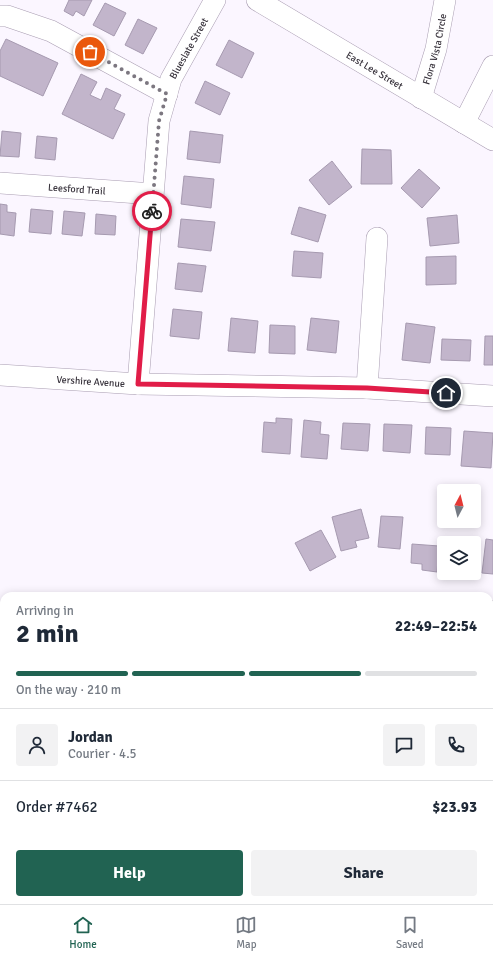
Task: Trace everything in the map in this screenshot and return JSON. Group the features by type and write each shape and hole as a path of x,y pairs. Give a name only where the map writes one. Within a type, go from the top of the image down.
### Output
{"street":[{"name":"Blueslate Street","path":"138,384 159,121 171,79 215,0"},
{"name":"East Lee Street","path":"257,0 493,140"},
{"name":"Flora Vista Circle","path":"422,98 436,49 445,0"},
{"path":"0,16 7,16 51,31 167,94"},
{"path":"464,123 493,66"},
{"name":"Leesford Trail","path":"0,183 153,194"},
{"path":"367,388 376,238"},
{"name":"Vershire Avenue","path":"0,375 138,384 367,388 493,396"}],"building":[{"path":"69,0 92,0 84,16 76,11 73,16 64,11"},
{"path":"105,3 126,13 114,36 93,25"},
{"path":"138,19 157,28 143,54 125,45"},
{"path":"6,39 58,63 43,96 0,76 0,51"},
{"path":"229,40 254,53 242,78 216,65"},
{"path":"81,74 97,82 90,95 101,100 106,88 121,95 114,109 125,114 113,139 62,114"},
{"path":"205,81 230,93 220,115 195,103"},
{"path":"2,131 21,133 19,157 0,156"},
{"path":"190,131 223,135 220,163 187,159"},
{"path":"37,136 57,138 55,160 35,158"},
{"path":"362,149 391,150 392,184 361,184"},
{"path":"332,161 352,187 329,205 309,180"},
{"path":"419,169 440,188 422,208 401,188"},
{"path":"184,176 214,179 211,208 181,204"},
{"path":"0,204 7,205 7,212 16,213 14,236 0,234"},
{"path":"299,207 326,215 318,242 291,234"},
{"path":"31,209 53,211 51,234 29,232"},
{"path":"64,211 85,213 82,236 62,234"},
{"path":"96,214 116,216 115,235 95,234"},
{"path":"457,215 459,243 430,246 427,218"},
{"path":"181,219 215,222 211,251 178,247"},
{"path":"294,251 323,253 321,278 292,276"},
{"path":"456,256 456,284 426,285 426,257"},
{"path":"178,263 206,266 202,292 175,289"},
{"path":"173,309 202,312 199,339 170,336"},
{"path":"231,318 258,321 255,353 228,351"},
{"path":"311,318 339,321 336,353 307,350"},
{"path":"406,323 435,327 430,363 402,360"},
{"path":"270,325 295,326 295,354 269,353"},
{"path":"485,336 493,336 493,365 484,365"},
{"path":"442,339 471,340 470,361 441,360"},
{"path":"276,418 292,419 290,454 262,452 264,422 276,423"},
{"path":"304,420 321,422 320,434 329,435 327,459 301,457"},
{"path":"343,423 370,424 368,451 341,449"},
{"path":"384,424 412,425 410,453 383,451"},
{"path":"426,427 451,428 450,455 425,454"},
{"path":"464,431 493,433 491,468 461,466"},
{"path":"361,509 369,538 355,541 357,547 341,551 332,517"},
{"path":"381,516 403,517 400,549 378,547"},
{"path":"321,530 336,557 310,571 295,543"},
{"path":"486,539 493,540 493,574 482,573"},
{"path":"412,544 437,546 437,572 422,570 422,564 411,563"}],"way so far":[{"path":"90,52 167,94 159,121 152,211"}],"route":[{"path":"152,211 138,384 367,388 446,393"}]}
